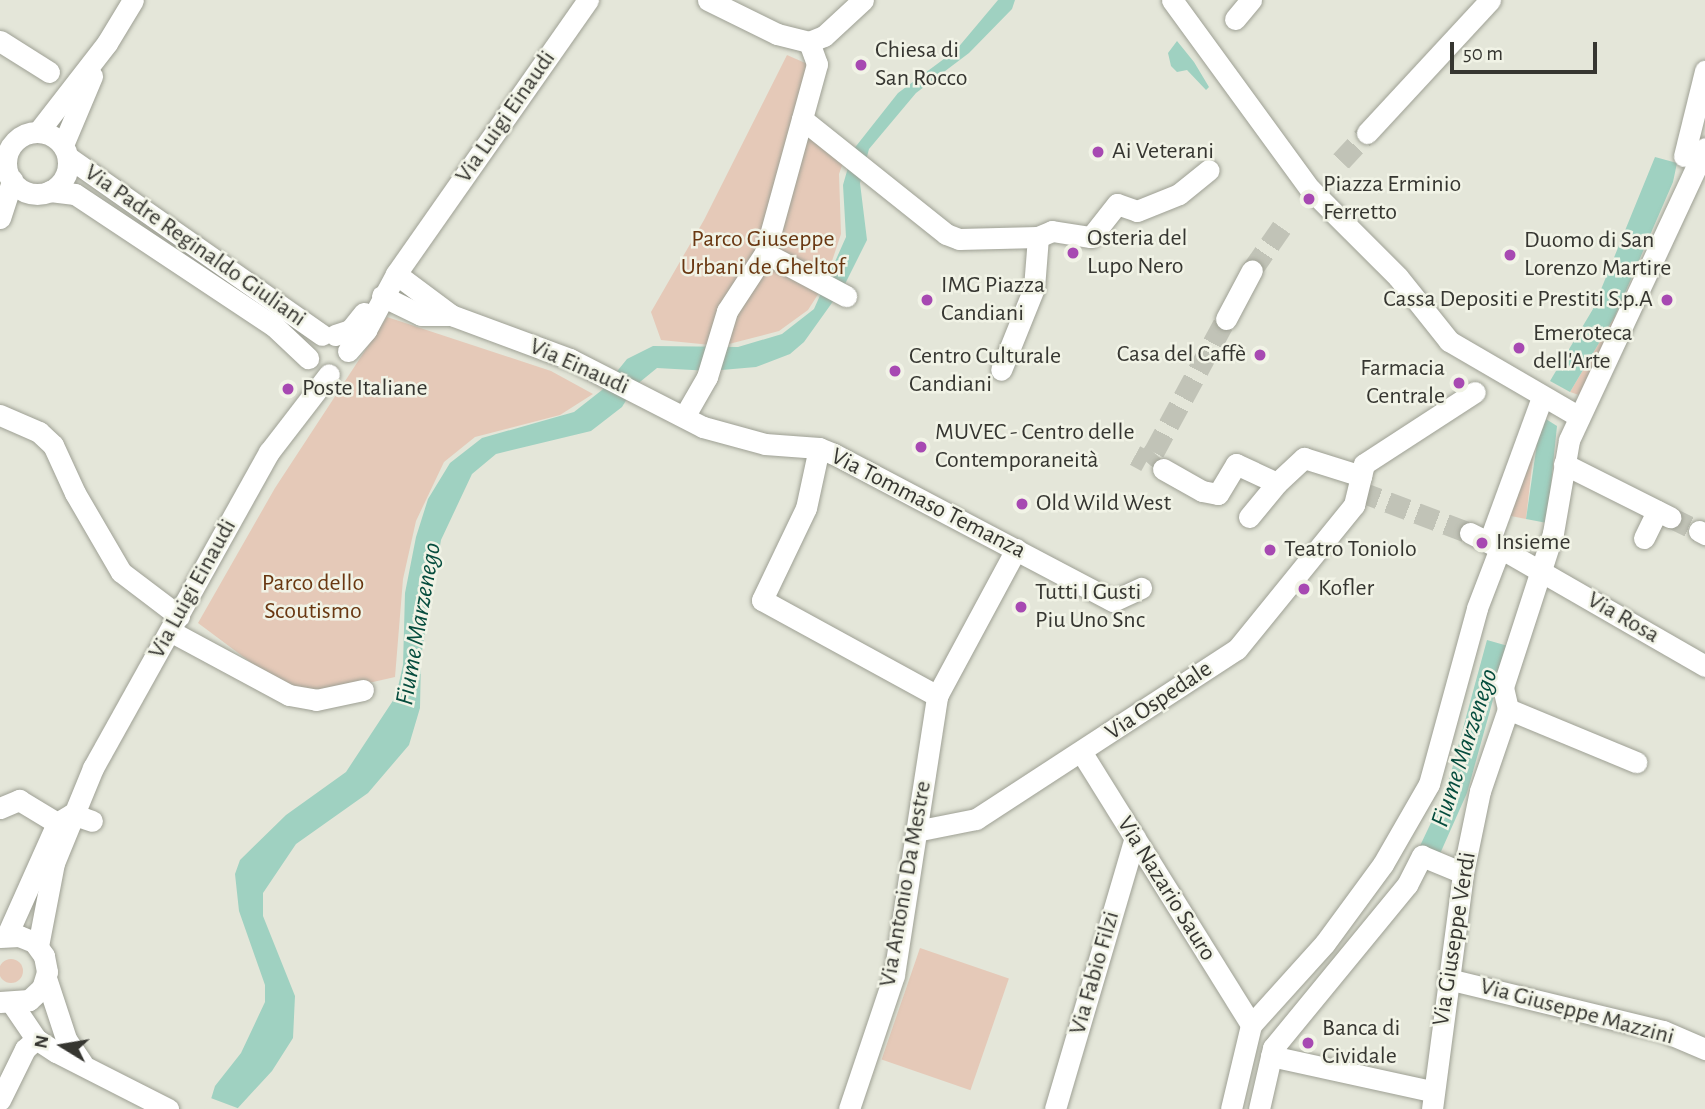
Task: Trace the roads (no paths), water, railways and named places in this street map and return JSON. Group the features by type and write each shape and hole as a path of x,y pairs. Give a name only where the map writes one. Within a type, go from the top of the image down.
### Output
{"street":[{"path":"0,218 12,144 33,132 107,43 133,0"},
{"name":"Via Luigi Einaudi","path":"335,340 350,330 367,309 380,300 588,0"},
{"path":"708,0 776,34 809,42 824,36 863,0"},
{"path":"1172,0 1310,189 1398,276 1449,341 1578,416"},
{"path":"1235,19 1251,0"},
{"path":"1367,134 1490,0"},
{"path":"0,41 49,72"},
{"path":"685,417 707,377 727,312 765,253 817,64 809,42"},
{"path":"6,169 27,192 50,191 65,177 66,151 107,43"},
{"path":"1703,79 1705,110"},
{"name":"Via Giuseppe Verdi","path":"1432,1100 1463,873 1480,791 1508,709 1503,687 1553,533 1564,464 1578,416 1677,201 1696,147 1703,79"},
{"path":"802,120 873,173 946,234 959,239 1038,237 1052,231 1091,237 1117,204 1137,211 1179,194 1209,170"},
{"path":"0,131 33,132 66,151"},
{"name":"Via Padre Reginaldo Giuliani","path":"66,151 335,340"},
{"name":"Via Padre Reginaldo Giuliani","path":"50,191 68,191 83,199 274,326 308,358"},
{"path":"1000,370 1034,288 1038,237"},
{"path":"765,253 846,296"},
{"path":"1226,319 1252,270"},
{"path":"396,274 451,316"},
{"path":"380,300 421,315 451,316"},
{"name":"Via Einaudi","path":"451,316 584,366 685,417"},
{"path":"335,340 341,369 329,374 315,370 308,358 312,341 335,340"},
{"name":"Via Luigi Einaudi","path":"4,936 65,819 269,452 329,374"},
{"path":"1249,517 1277,483 1304,458 1361,476 1364,464 1475,393"},
{"path":"1231,1109 1251,1025 1325,943 1398,841 1429,784 1478,608 1486,541 1542,397"},
{"path":"0,415 39,432 53,444 75,493 121,572 175,623 289,695 316,700 363,690"},
{"name":"Via Tommaso Temanza","path":"685,417 765,443 819,448 1113,601 1142,588"},
{"path":"819,448 806,508 762,600 937,696 1016,549"},
{"path":"1163,470 1202,491 1218,494 1236,464 1277,483"},
{"path":"1564,464 1664,514 1644,538"},
{"name":"Via Ospedale","path":"916,831 976,819 1085,757 1237,649 1354,505 1361,476"},
{"name":"Via Rosa","path":"1486,541 1705,666"},
{"name":"Via Antonio Da Mestre","path":"849,1109 894,975 937,696"},
{"path":"1508,709 1636,762"},
{"name":"Via Nazario Sauro","path":"1085,757 1251,1025"},
{"path":"0,808 19,800 65,819 92,821"},
{"name":"Via Luigi Einaudi","path":"38,946 46,890 65,819"},
{"name":"Via Fabio Filzi","path":"1055,1109 1135,838"},
{"path":"1398,841 1422,856 1463,873"},
{"path":"1259,1109 1270,1055 1407,885 1422,856"},
{"path":"4,936 24,937 38,946 46,961 46,978 66,1040 83,1064"},
{"path":"46,978 34,997 6,1004 36,1039 168,1109"},
{"name":"Via Giuseppe Mazzini","path":"1448,979 1663,1031 1705,1049"},
{"path":"0,1100 25,1049 36,1039"},
{"path":"1270,1055 1432,1100"}],"water":[{"name":"Fiume Marzenego","path":"998,0 1015,0 1012,9 969,53 916,93 869,149 860,183 867,240 844,286 804,342 790,354 756,367 710,371 657,368 635,386 622,407 591,431 496,454 472,474 441,540 421,657 420,708 409,745 368,793 296,844 263,893 263,916 295,996 293,1038 272,1071 237,1109 208,1109 215,1086 241,1053 265,1002 265,985 239,911 235,874 240,860 286,815 346,772 396,696 403,665 405,593 416,537 428,499 450,463 482,438 574,412 602,390 627,359 653,346 738,347 782,334 814,309 846,237 843,185 853,150 898,93 956,50"},
{"path":"1177,41 1209,87 1206,90 1187,70 1177,72 1171,66 1168,53"},
{"path":"1655,157 1677,163 1673,182 1615,316 1570,392 1550,381 1593,309"},
{"path":"1541,416 1557,426 1547,523 1526,519"},
{"name":"Fiume Marzenego","path":"1487,640 1508,646 1467,793 1439,856 1419,848 1446,791"}],"tunnel":[{"path":"1341,161 1367,133"},
{"path":"1252,270 1282,227"},
{"path":"1135,455 1146,461 1154,452 1226,319"},
{"path":"1359,491 1470,533"},
{"path":"1670,517 1699,531"}],"place":[{"name":"Chiesa di San Rocco","path":"861,65"},
{"name":"Ai Veterani","path":"1098,152"},
{"name":"Piazza Erminio Ferretto","path":"1309,199"},
{"name":"Osteria del Lupo Nero","path":"1073,253"},
{"name":"Duomo di San Lorenzo Martire","path":"1510,255"},
{"name":"IMG Piazza Candiani","path":"927,300"},
{"name":"Cassa Depositi e Prestiti S.p.A","path":"1667,300"},
{"name":"Emeroteca dell'Arte","path":"1519,348"},
{"name":"Casa del Caffè","path":"1260,355"},
{"name":"Centro Culturale Candiani","path":"895,371"},
{"name":"Farmacia Centrale","path":"1459,383"},
{"name":"Poste Italiane","path":"288,389"},
{"name":"MUVEC - Centro delle Contemporaneità","path":"921,447"},
{"name":"Old Wild West","path":"1022,504"},
{"name":"Insieme","path":"1482,543"},
{"name":"Teatro Toniolo","path":"1270,550"},
{"name":"Kofler","path":"1304,589"},
{"name":"Tutti I Gusti Piu Uno Snc","path":"1021,607"},
{"name":"Banca di Cividale","path":"1308,1043"}],"park label":[{"name":"Parco Giuseppe Urbani de Gheltof","path":"763,254"},
{"name":"Parco dello Scoutismo","path":"313,598"}]}
